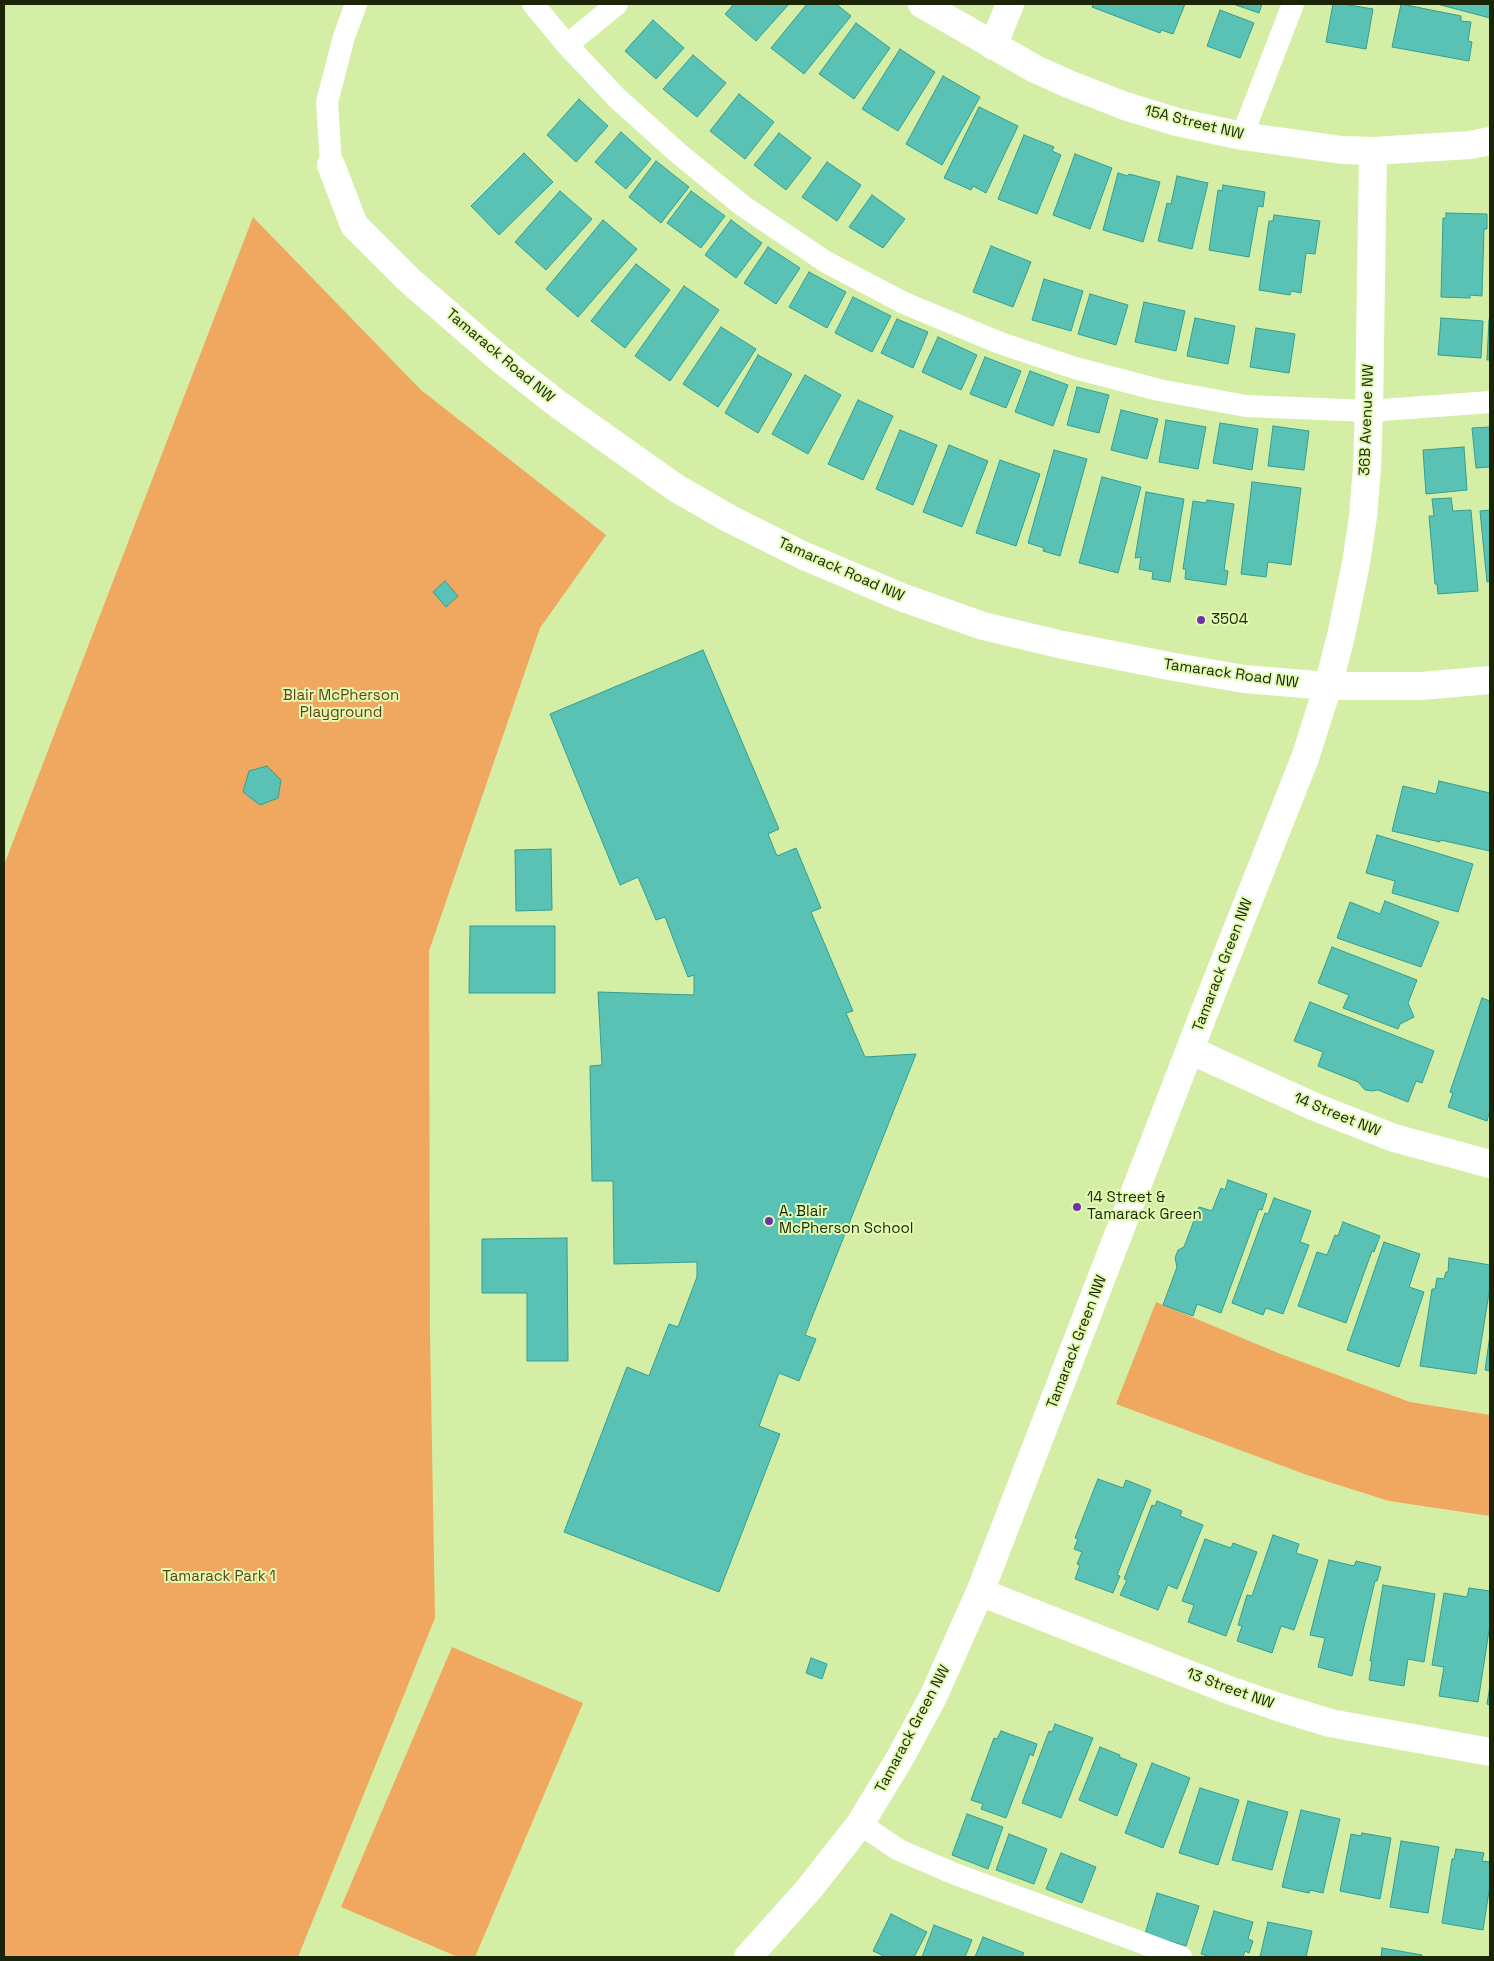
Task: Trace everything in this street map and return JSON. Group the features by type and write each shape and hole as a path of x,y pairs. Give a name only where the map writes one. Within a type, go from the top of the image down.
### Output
{"street":[{"name":"15A Street NW","path":"922,4 1035,69 1125,106 1177,122 1242,136 1342,150 1373,151 1470,145 1490,141"},
{"path":"993,46 1010,4"},
{"name":"36B Avenue NW","path":"1328,686 1347,613 1359,545 1367,467 1373,151"},
{"name":"Tamarack Road NW","path":"331,165 354,225 409,280 499,358 559,405 676,488 730,519 802,555 901,597 983,626 1064,646 1169,666 1244,679 1328,686 1421,686 1490,680"},
{"name":"Tamarack Green NW","path":"748,1957 809,1889 860,1824 900,1758 933,1697 980,1592 1305,758 1328,686"},
{"name":"14 Street NW","path":"1190,1050 1315,1107 1394,1138 1490,1164"},
{"name":"13 Street NW","path":"980,1592 1226,1689 1278,1707 1330,1723 1490,1752"}],"lane":[{"path":"331,165 327,102 344,37 356,4"},
{"path":"533,4 567,45 616,98 678,154 742,206 826,262 904,303 1000,343 1075,368 1159,390 1246,406 1369,411 1490,402"},
{"path":"567,45 617,4"},
{"path":"1242,136 1294,4"},
{"path":"860,1824 898,1850 955,1874 1181,1957"}],"green space":[{"name":"Tamarack Park 1","path":"253,217 421,390 606,535 540,628 429,951 430,1333 435,1618 298,1957 4,1957 4,865"},
{"path":"1156,1302 1278,1353 1410,1402 1490,1415 1490,1516 1389,1501 1307,1475 1116,1404"},
{"path":"452,1647 583,1703 475,1957 458,1957 341,1907"}],"building":[{"path":"734,4 789,4 756,41 725,14"},
{"path":"807,4 836,4 851,16 804,74 771,48"},
{"path":"1093,4 1185,4 1173,34 1161,30 1160,33 1092,7"},
{"path":"1233,4 1262,4 1259,13"},
{"path":"1333,4 1373,9 1366,49 1326,42"},
{"path":"1401,4 1461,16 1461,21 1471,22 1468,41 1472,42 1469,61 1392,47"},
{"path":"1437,4 1490,4 1490,18"},
{"path":"1220,10 1254,23 1240,58 1207,46"},
{"path":"653,20 684,48 656,79 625,51"},
{"path":"856,23 890,48 854,99 819,74"},
{"path":"900,49 935,72 898,131 862,109"},
{"path":"693,55 726,83 697,117 663,89"},
{"path":"943,76 980,97 942,165 906,144"},
{"path":"739,94 774,122 745,159 710,131"},
{"path":"579,99 608,126 576,162 547,135"},
{"path":"979,107 1018,126 986,193 973,186 971,190 944,178"},
{"path":"621,132 651,159 626,189 595,162"},
{"path":"779,133 811,158 786,190 754,165"},
{"path":"1024,135 1054,147 1052,151 1061,155 1037,214 998,199"},
{"path":"524,153 553,182 499,235 471,206"},
{"path":"1075,154 1112,168 1090,229 1053,215"},
{"path":"656,161 689,187 661,223 629,197"},
{"path":"827,162 861,185 837,221 802,197"},
{"path":"1118,173 1160,182 1143,242 1103,230"},
{"path":"1177,176 1208,183 1192,249 1158,241 1167,203 1171,204"},
{"path":"1223,185 1265,192 1263,207 1258,206 1249,257 1209,250 1218,190 1222,191"},
{"path":"560,191 592,219 546,270 515,242"},
{"path":"691,191 725,216 701,248 667,223"},
{"path":"872,195 905,219 883,248 849,227"},
{"path":"1446,213 1487,214 1487,229 1484,229 1482,296 1470,295 1470,298 1441,297 1443,218 1446,218"},
{"path":"1274,215 1320,221 1315,254 1306,253 1301,293 1291,291 1290,295 1259,290 1269,221 1273,221"},
{"path":"603,220 637,249 578,317 546,289"},
{"path":"731,220 762,243 736,278 705,255"},
{"path":"991,246 1031,262 1013,307 973,292"},
{"path":"768,247 800,268 776,304 744,283"},
{"path":"636,264 670,290 625,348 591,321"},
{"path":"809,272 846,292 827,328 789,307"},
{"path":"1044,279 1083,291 1071,331 1032,320"},
{"path":"684,286 719,310 670,381 635,356"},
{"path":"1090,294 1128,305 1116,345 1078,334"},
{"path":"853,297 891,316 872,352 835,333"},
{"path":"1144,302 1185,311 1176,351 1135,342"},
{"path":"1195,318 1235,326 1228,364 1187,356"},
{"path":"1441,318 1483,321 1481,358 1438,355"},
{"path":"897,319 928,332 913,368 881,353"},
{"path":"1489,320 1490,360 1487,360"},
{"path":"721,327 756,349 718,407 683,384"},
{"path":"1256,328 1295,334 1289,373 1250,367"},
{"path":"938,337 977,355 961,390 922,372"},
{"path":"758,355 792,374 758,433 725,413"},
{"path":"985,357 1021,371 1006,408 970,394"},
{"path":"1030,371 1068,385 1053,426 1015,412"},
{"path":"805,375 841,395 808,454 772,434"},
{"path":"1077,387 1109,395 1099,433 1067,425"},
{"path":"858,400 893,416 863,480 828,464"},
{"path":"1121,410 1158,419 1147,459 1111,450"},
{"path":"1166,420 1206,427 1198,469 1159,462"},
{"path":"1220,423 1258,429 1252,470 1213,463"},
{"path":"1273,426 1309,431 1304,470 1268,466"},
{"path":"1490,427 1490,467 1476,468 1472,428"},
{"path":"900,430 937,445 913,505 876,489"},
{"path":"949,445 988,461 962,527 923,512"},
{"path":"1464,447 1467,490 1426,494 1423,450"},
{"path":"1054,450 1087,459 1060,556 1043,551 1044,548 1028,543"},
{"path":"1000,460 1040,474 1016,546 976,533"},
{"path":"1102,477 1141,487 1118,573 1079,563"},
{"path":"1252,482 1301,488 1291,565 1268,562 1266,577 1241,574"},
{"path":"1146,492 1184,499 1170,582 1152,579 1153,572 1139,569 1141,557 1135,558"},
{"path":"1451,498 1453,511 1471,510 1478,591 1438,594 1437,584 1435,584 1429,516 1434,516 1432,499"},
{"path":"1207,500 1234,504 1224,570 1228,571 1226,585 1185,579 1186,569 1183,569 1193,501 1206,503"},
{"path":"1490,510 1490,581 1487,582 1480,511"},
{"path":"445,581 458,596 446,607 433,592"},
{"name":"A. Blair McPherson School","path":"703,650 779,829 768,834 777,856 796,848 821,908 811,912 853,1011 846,1013 865,1057 916,1054 805,1335 816,1339 799,1381 779,1373 759,1426 780,1434 719,1592 564,1532 627,1367 649,1376 669,1324 678,1327 697,1277 697,1262 614,1264 613,1181 592,1181 590,1066 602,1065 598,992 694,995 694,975 688,977 665,917 656,920 638,877 620,885 550,714"},
{"path":"267,766 281,780 278,798 260,805 243,792 249,771"},
{"path":"1439,781 1490,793 1490,851 1392,831 1403,786 1436,794"},
{"path":"1377,835 1473,864 1458,912 1392,893 1395,881 1366,873"},
{"path":"551,849 552,910 516,911 515,850"},
{"path":"1385,901 1439,922 1421,967 1337,938 1350,902 1380,914"},
{"path":"470,926 555,926 555,993 469,993"},
{"path":"1332,947 1417,980 1408,1003 1414,1017 1400,1024 1398,1029 1343,1008 1349,995 1318,983"},
{"path":"1482,998 1490,1001 1490,1110 1487,1121 1448,1107 1453,1093 1450,1092"},
{"path":"1310,1002 1434,1051 1422,1083 1416,1081 1408,1102 1378,1090 1365,1090 1358,1082 1318,1066 1323,1052 1294,1041"},
{"path":"1228,1180 1267,1194 1262,1210 1259,1209 1221,1313 1197,1304 1193,1316 1163,1305 1177,1267 1175,1258 1178,1250 1184,1247 1199,1207 1212,1211 1221,1188 1225,1190"},
{"path":"1274,1198 1311,1211 1300,1242 1309,1245 1283,1314 1266,1308 1263,1315 1232,1303 1265,1213 1268,1214"},
{"path":"1343,1222 1380,1236 1374,1252 1372,1251 1346,1323 1298,1306 1317,1252 1327,1255 1335,1235 1338,1236"},
{"path":"567,1238 568,1361 527,1361 527,1293 482,1293 482,1239"},
{"path":"1384,1242 1420,1254 1409,1287 1424,1292 1399,1367 1347,1350"},
{"path":"1449,1258 1490,1265 1490,1287 1476,1374 1420,1366 1432,1289 1435,1289 1437,1278 1444,1279 1446,1272 1448,1272"},
{"path":"1490,1335 1490,1371 1485,1370"},
{"path":"1098,1479 1123,1488 1126,1480 1151,1490 1117,1575 1120,1576 1113,1593 1075,1579 1080,1565 1077,1564 1082,1552 1074,1549 1078,1539 1075,1538"},
{"path":"1157,1501 1182,1511 1180,1516 1203,1525 1177,1589 1168,1585 1158,1610 1120,1595 1127,1580 1124,1579 1152,1505 1155,1506"},
{"path":"1273,1535 1299,1544 1296,1553 1318,1560 1294,1630 1281,1626 1272,1653 1237,1641 1242,1626 1238,1625 1247,1595 1252,1596"},
{"path":"1205,1539 1231,1548 1233,1543 1257,1552 1226,1636 1188,1622 1194,1605 1182,1601"},
{"path":"1329,1560 1354,1566 1356,1561 1381,1567 1377,1581 1375,1581 1352,1676 1318,1667 1325,1638 1310,1635"},
{"path":"1383,1585 1435,1594 1424,1662 1408,1659 1404,1686 1369,1680 1372,1661 1370,1661"},
{"path":"1469,1588 1490,1591 1490,1624 1478,1702 1439,1696 1444,1667 1432,1665 1444,1593 1467,1597"},
{"path":"811,1658 827,1664 822,1679 806,1673"},
{"path":"1490,1686 1490,1705 1487,1704"},
{"path":"1055,1724 1093,1738 1061,1818 1022,1803 1049,1731 1052,1732"},
{"path":"1001,1731 1037,1744 1033,1756 1030,1754 1006,1818 981,1809 983,1804 971,1800 994,1738 997,1739"},
{"path":"1100,1747 1137,1764 1117,1816 1079,1800"},
{"path":"1152,1763 1190,1778 1163,1848 1125,1833"},
{"path":"1200,1788 1239,1800 1218,1865 1179,1853"},
{"path":"1248,1801 1288,1812 1272,1870 1232,1860"},
{"path":"1301,1810 1340,1819 1323,1893 1310,1890 1309,1893 1282,1887"},
{"path":"967,1814 1003,1827 988,1869 952,1855"},
{"path":"1362,1833 1391,1838 1380,1899 1340,1891 1351,1834 1361,1836"},
{"path":"1009,1834 1047,1849 1034,1884 996,1870"},
{"path":"1401,1841 1439,1847 1428,1913 1390,1907"},
{"path":"1456,1849 1484,1853 1482,1861 1490,1862 1490,1885 1483,1930 1442,1923 1452,1859 1454,1859"},
{"path":"1061,1853 1096,1867 1082,1903 1046,1889"},
{"path":"1157,1893 1199,1906 1186,1946 1145,1934"},
{"path":"1214,1911 1253,1922 1248,1939 1253,1941 1249,1953 1245,1951 1243,1957 1212,1957 1201,1954"},
{"path":"891,1914 927,1932 914,1957 886,1957 873,1951"},
{"path":"1268,1922 1312,1931 1306,1957 1260,1957"},
{"path":"934,1925 972,1940 965,1957 922,1957"},
{"path":"983,1937 1024,1953 1022,1957 975,1957"},
{"path":"1382,1948 1422,1955 1422,1957 1381,1957"}],"place":[{"name":"3504","path":"1201,620"},
{"name":"14 Street & Tamarack Green","path":"1077,1207"},
{"name":"A. Blair McPherson School","path":"769,1221"}],"park label":[{"name":"Blair McPherson Playground","path":"341,704"}]}
